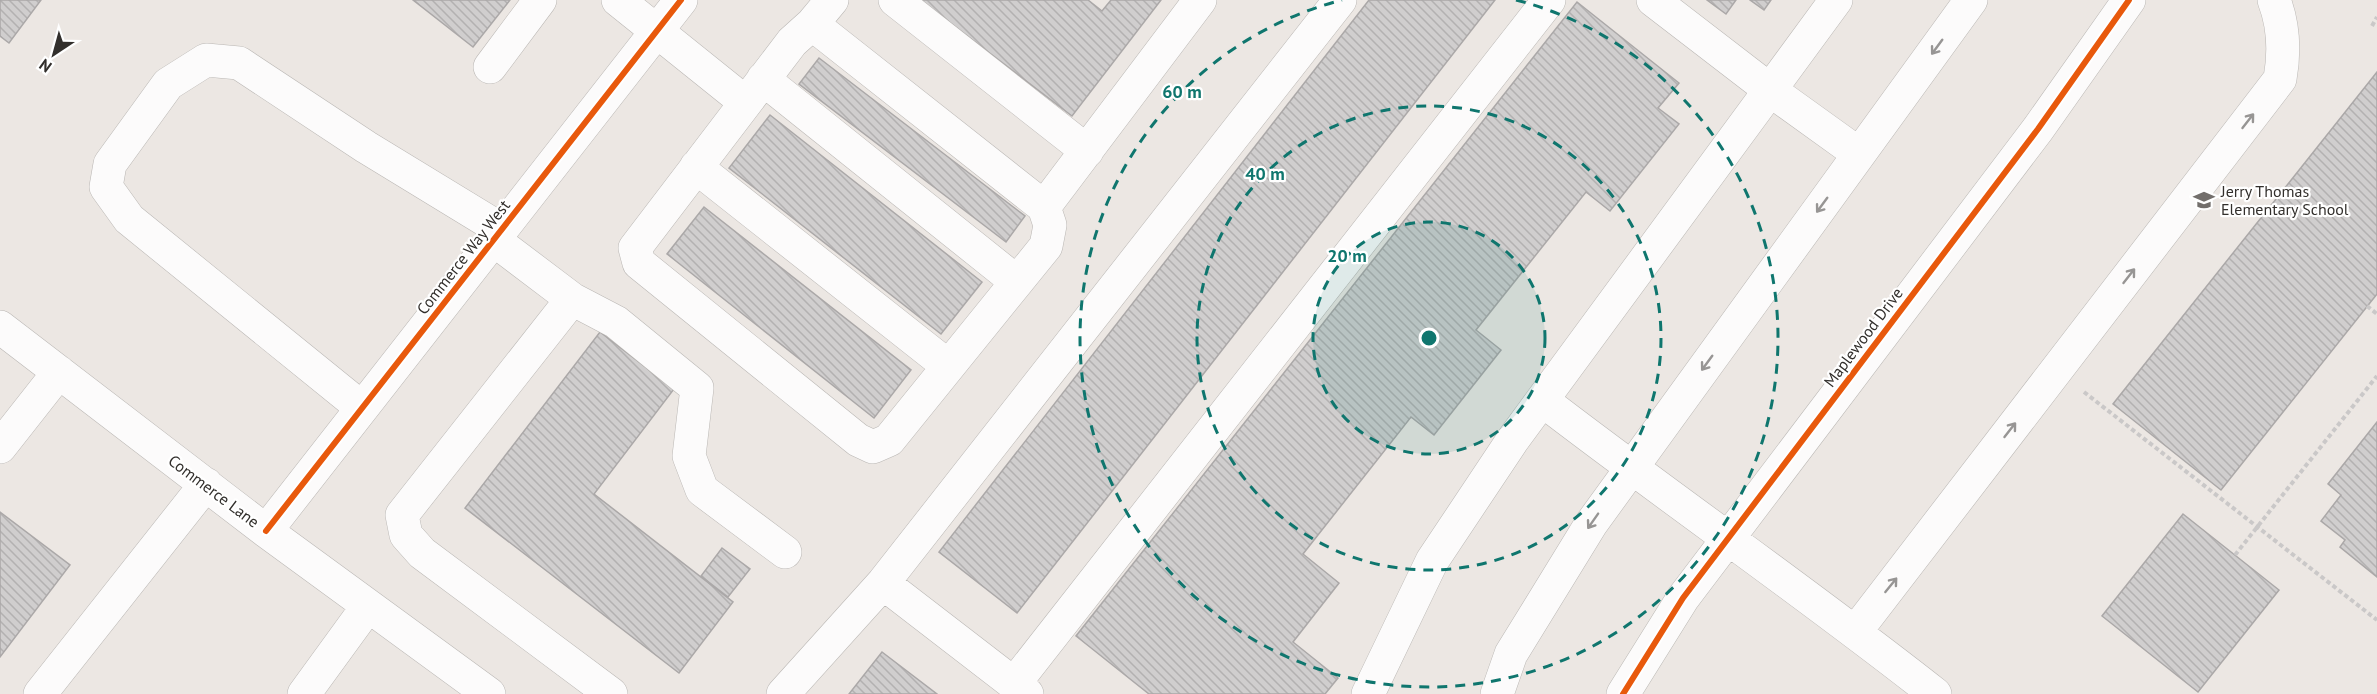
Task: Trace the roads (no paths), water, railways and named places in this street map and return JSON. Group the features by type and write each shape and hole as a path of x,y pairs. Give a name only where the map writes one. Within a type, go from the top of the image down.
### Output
{"street":[{"path":"490,67 540,0"},
{"path":"618,0 656,32 754,91 1017,282"},
{"name":"Commerce Way West","path":"266,531 681,0"},
{"path":"895,0 1087,151"},
{"path":"1044,207 1200,0"},
{"path":"783,694 883,583 1340,0"},
{"path":"883,583 1020,689 1549,0"},
{"path":"1653,0 1770,90 1859,154"},
{"path":"1368,694 1432,561 1542,400 1836,0"},
{"path":"1497,694 1511,654 1590,524 1971,0"},
{"name":"Maplewood Drive","path":"1623,694 1683,598 2038,129 2129,0"},
{"path":"1856,631 2280,79 2284,58 2282,21 2274,0"},
{"path":"822,12 1044,207 1050,225 1046,246 889,440 873,447 858,440 639,264 635,248 754,91 792,42 822,12"},
{"path":"362,408 129,219 106,187 110,164 168,84 206,60 239,63 498,235 572,298 616,322 697,388 689,456 702,490 784,552"},
{"path":"696,167 948,366"},
{"path":"572,298 402,515 406,535 422,553 611,694"},
{"name":"Commerce Lane","path":"0,327 480,692"},
{"path":"0,447 59,372"},
{"path":"1542,400 1631,468 1856,631 1935,694"},
{"path":"40,694 206,484"},
{"path":"304,694 368,606"}],"place":[{"name":"Jerry Thomas Elementary School","path":"2204,200"}]}
